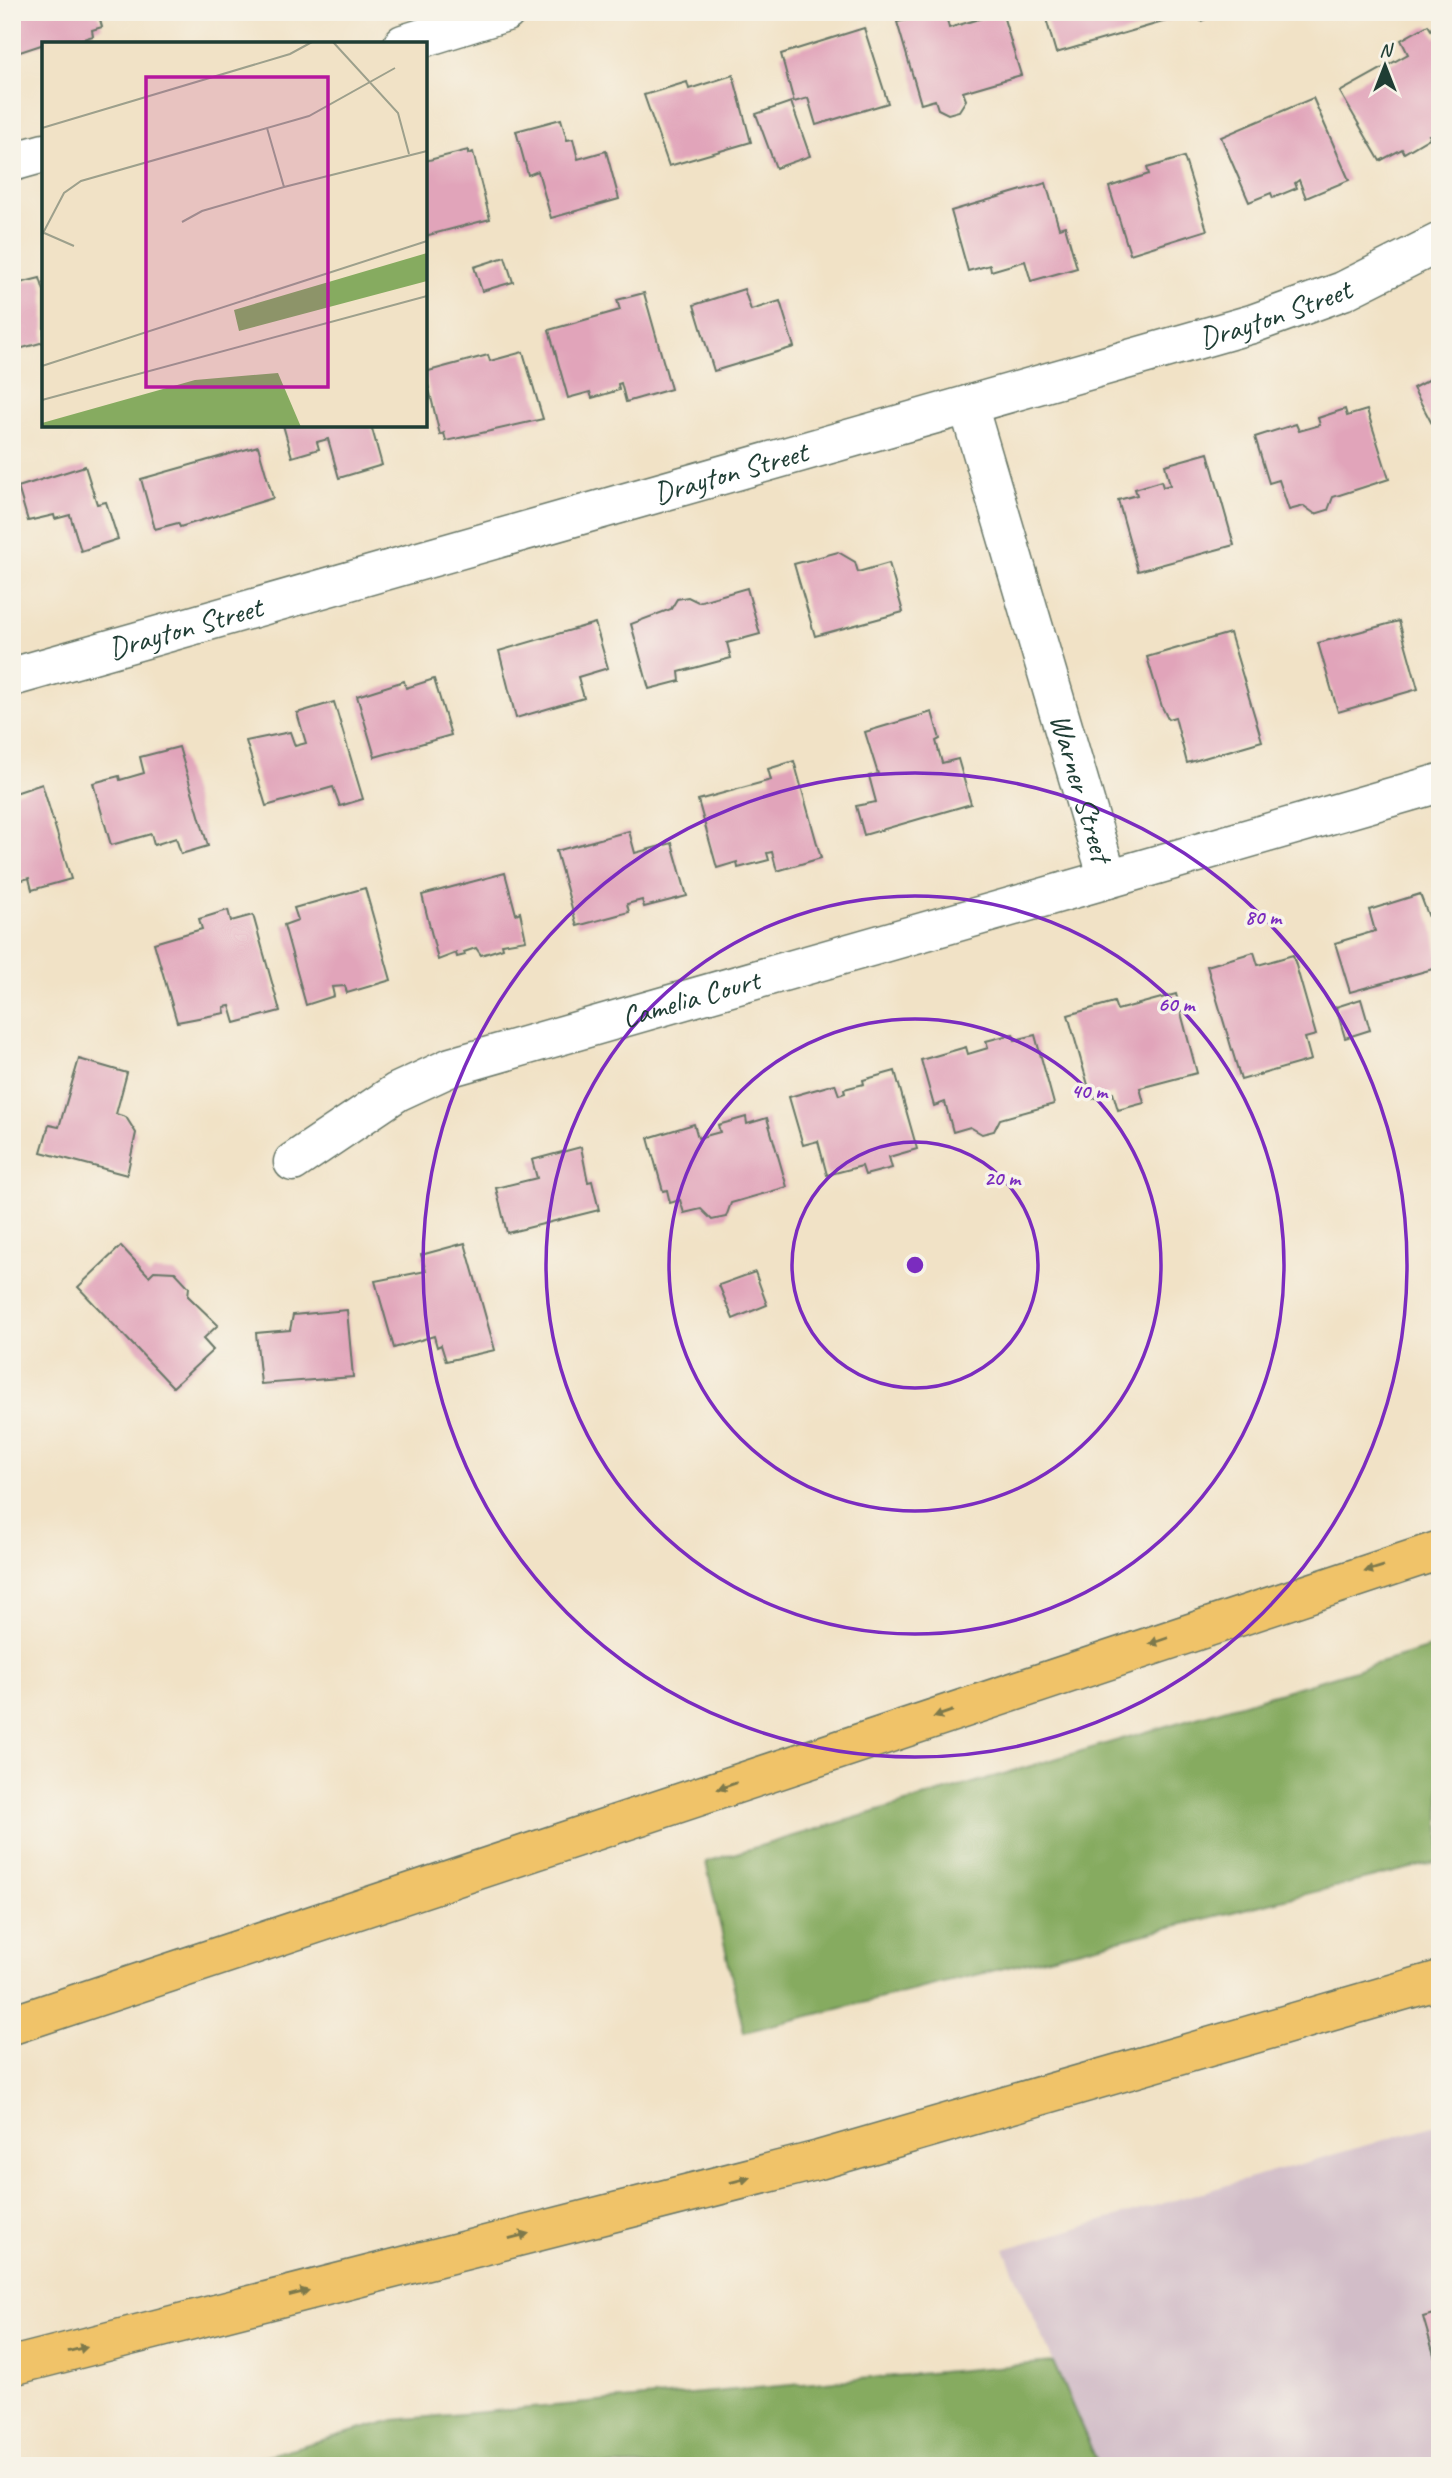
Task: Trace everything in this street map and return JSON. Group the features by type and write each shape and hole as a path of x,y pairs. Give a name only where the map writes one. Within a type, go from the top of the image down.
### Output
{"highway":[{"path":"12,2025 1440,1550"},
{"path":"12,2366 819,2160 1440,1980"}],"street":[{"path":"410,42 506,12"},
{"path":"12,162 42,154"},
{"name":"Drayton Street","path":"12,677 1300,308 1343,291 1440,242"},
{"name":"Warner Street","path":"968,405 1108,879 1440,783"},
{"name":"Camelia Court","path":"293,1162 397,1092 451,1067 1108,879"}],"shaded area":[{"path":"1440,2124 1440,2466 1099,2466 1004,2249"}],"green space":[{"path":"1440,1645 1440,1861 744,2032 706,1862"},
{"path":"1053,2362 1099,2466 229,2466 394,2420"}],"building":[{"path":"12,12 98,12 102,27 92,30 93,36 74,42 42,42 42,45 17,53 12,35"},
{"path":"945,12 949,28 1002,12 1021,75 963,92 966,100 959,111 948,114 938,109 935,100 921,104 897,22"},
{"path":"1044,12 1179,12 1180,17 1056,53"},
{"path":"1197,12 1224,12 1201,21"},
{"path":"1428,25 1436,38 1440,36 1440,129 1404,153 1402,149 1380,161 1340,92 1408,54 1401,40"},
{"path":"864,28 888,103 816,125 808,98 794,102 781,54"},
{"path":"733,75 751,142 669,166 644,95 687,82 689,89"},
{"path":"1313,98 1349,180 1306,198 1299,180 1295,183 1297,188 1273,198 1271,193 1249,202 1221,137"},
{"path":"791,102 810,156 776,168 756,114"},
{"path":"561,119 567,140 573,139 578,159 606,151 619,199 551,218 538,171 528,175 516,131"},
{"path":"468,150 468,154 473,152 490,219 427,235 427,160"},
{"path":"1184,157 1207,230 1130,254 1109,187 1149,174 1147,168"},
{"path":"1046,183 1059,228 1065,226 1077,268 1031,281 1025,261 991,271 990,265 968,271 951,211"},
{"path":"505,257 513,282 482,291 474,267"},
{"path":"40,278 42,284 42,343 12,351 12,285"},
{"path":"744,289 751,310 780,301 794,347 714,371 694,305"},
{"path":"644,293 671,389 626,402 621,383 618,384 619,390 592,398 590,392 568,398 549,330 620,310 617,300"},
{"path":"523,352 543,419 446,441 444,433 440,435 427,371 488,355 490,361"},
{"path":"1440,374 1440,439 1413,388"},
{"path":"1345,409 1347,416 1367,410 1389,479 1333,497 1328,510 1315,514 1304,506 1289,510 1279,480 1269,483 1255,437 1296,424 1299,431 1320,425 1318,418"},
{"path":"284,427 372,427 382,465 339,478 328,439 317,442 319,449 292,457"},
{"path":"258,446 273,498 180,527 178,523 155,529 141,479"},
{"path":"1208,453 1234,545 1138,571 1118,500 1137,495 1135,489 1161,481 1163,487 1170,485 1165,465"},
{"path":"85,466 97,504 106,502 118,539 81,551 70,515 55,519 54,515 28,521 18,487"},
{"path":"838,552 855,562 858,572 889,563 903,612 815,636 794,564"},
{"path":"747,588 760,634 727,643 731,658 679,672 680,681 649,689 631,624 671,609 677,599 688,597 698,602"},
{"path":"1399,621 1418,689 1338,712 1318,643"},
{"path":"595,623 608,668 578,677 584,698 516,718 499,651"},
{"path":"1230,633 1262,741 1187,763 1175,717 1168,719 1162,707 1147,657"},
{"path":"434,679 451,735 375,757 357,696 404,681 406,688"},
{"path":"334,702 363,799 340,806 333,787 266,806 246,741 290,732 295,746 306,743 297,713"},
{"path":"932,712 940,739 936,741 942,763 958,759 971,804 864,835 856,806 876,802 869,776 878,774 865,732"},
{"path":"179,747 208,846 181,854 176,838 154,845 151,834 111,845 93,783 119,776 120,780 144,773 140,757"},
{"path":"794,761 821,858 777,871 772,852 767,853 769,860 738,868 737,862 717,868 698,800 771,780 768,769"},
{"path":"42,784 71,879 32,890 29,878 12,883 12,794"},
{"path":"629,831 635,853 672,843 687,896 644,907 642,900 627,904 629,912 577,926 556,851"},
{"path":"505,873 516,914 520,912 526,940 502,944 503,948 481,955 476,948 464,952 465,955 457,957 456,953 438,960 422,895"},
{"path":"365,888 391,980 347,993 345,986 332,987 334,996 306,1005 284,925 298,920 294,908"},
{"path":"1420,894 1433,928 1440,967 1350,992 1335,943 1375,931 1369,910"},
{"path":"228,910 231,921 253,915 280,1011 235,1023 230,1006 224,1007 225,1013 177,1022 154,943 202,929 199,919"},
{"path":"1254,952 1258,965 1293,955 1316,1035 1305,1038 1311,1060 1241,1080 1207,966"},
{"path":"1176,994 1197,1073 1140,1088 1144,1103 1118,1110 1113,1093 1092,1099 1068,1015 1114,1002 1117,1010"},
{"path":"1361,999 1370,1030 1345,1038 1336,1007"},
{"path":"1013,1034 1015,1040 1035,1035 1054,1104 1000,1119 994,1131 982,1134 970,1127 953,1132 945,1102 934,1106 921,1060 966,1047 968,1054 988,1048 986,1041"},
{"path":"79,1059 127,1073 116,1114 126,1117 136,1133 127,1175 41,1152 49,1125 59,1127"},
{"path":"895,1071 917,1149 889,1157 892,1168 865,1175 862,1166 827,1175 818,1141 803,1145 789,1097 835,1084 839,1095 845,1093 844,1089 864,1084 863,1080"},
{"path":"746,1117 747,1124 767,1118 787,1187 731,1203 726,1217 712,1220 701,1209 684,1213 680,1200 670,1203 667,1190 663,1191 648,1138 694,1124 698,1138 720,1132 718,1125"},
{"path":"581,1147 588,1182 592,1181 599,1210 507,1233 496,1188 537,1178 532,1160"},
{"path":"465,1243 495,1350 446,1361 441,1345 437,1347 434,1336 394,1348 375,1281 426,1271 421,1255"},
{"path":"121,1246 149,1276 154,1271 175,1272 189,1287 188,1296 218,1325 203,1339 213,1350 173,1387 78,1287"},
{"path":"755,1272 767,1305 733,1319 719,1285"},
{"path":"347,1310 353,1377 261,1384 256,1333 290,1330 293,1315"},
{"path":"1440,2312 1440,2372 1439,2372 1423,2317"}]}
